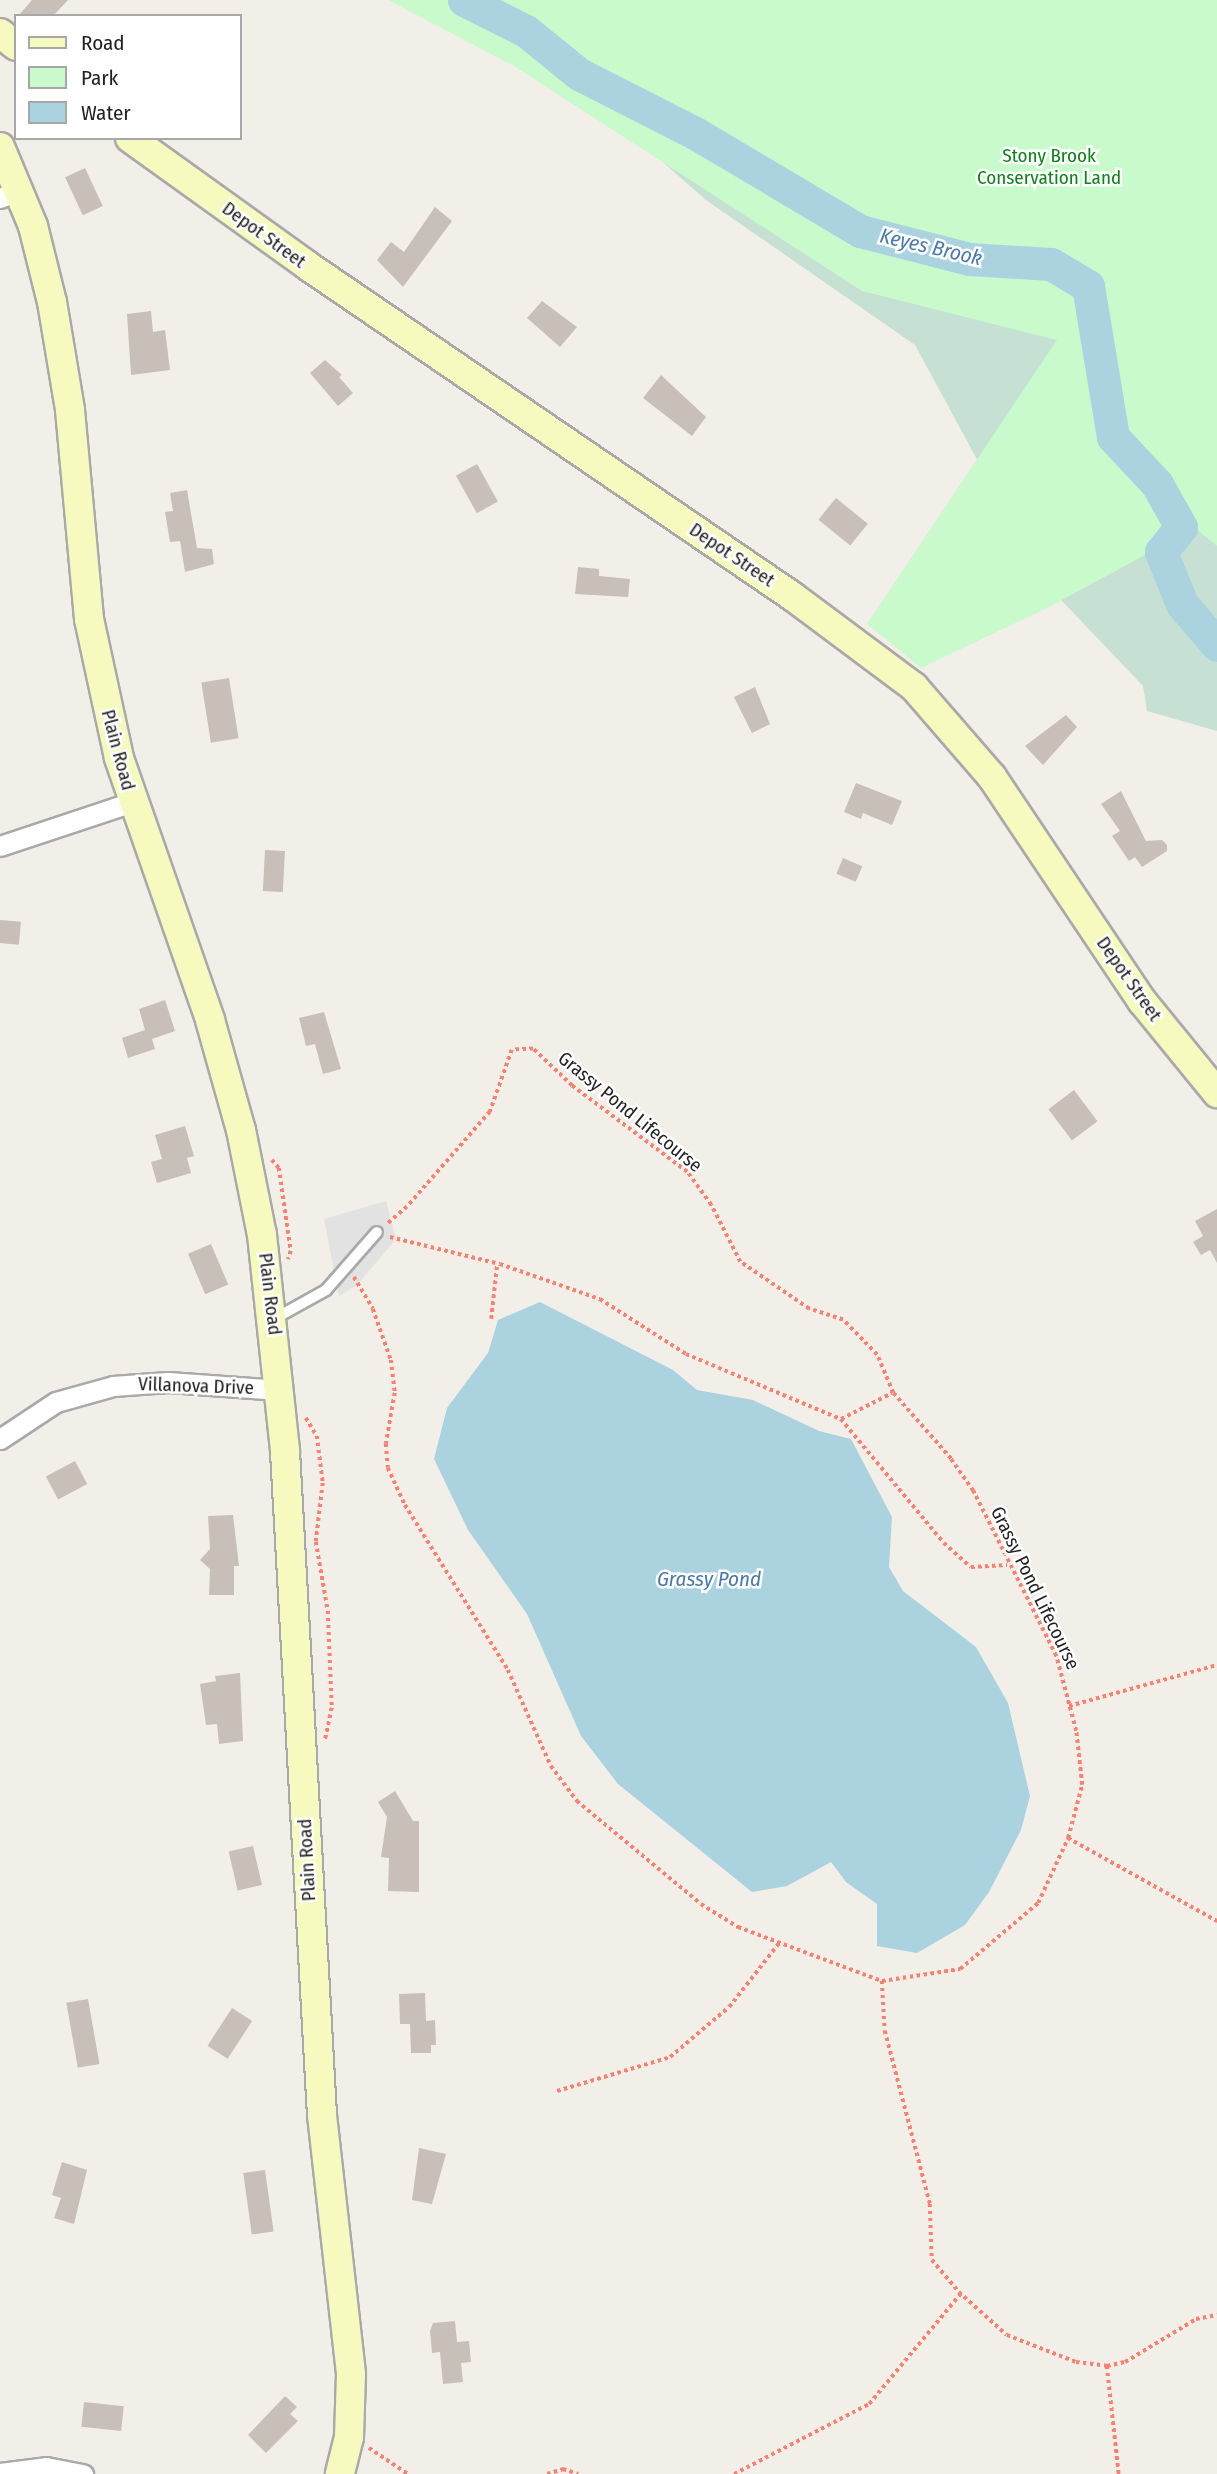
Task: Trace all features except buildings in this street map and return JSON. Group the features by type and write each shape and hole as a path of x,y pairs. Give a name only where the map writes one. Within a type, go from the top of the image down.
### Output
{"main road":[{"path":"0,33 14,44"},
{"name":"Depot Street","path":"134,140 308,266 792,596 914,687 992,777 1142,1001 1217,1093"},
{"name":"Plain Road","path":"0,147 10,194 52,302 71,410 89,619 132,802 188,952 242,1130 274,1319 322,2115 351,2374 349,2437 340,2474"}],"street":[{"path":"0,846 132,802"},
{"name":"Villanova Drive","path":"0,1439 56,1402 113,1386 168,1382 280,1391"},
{"path":"0,2473 46,2467 83,2474"}],"lane":[{"path":"274,1319 326,1290 377,1232"}],"path":[{"name":"Grassy Pond Lifecourse","path":"377,1232 407,1207 490,1112 512,1050 533,1049 572,1086 687,1172 711,1205 740,1262 809,1308 843,1320 877,1355 892,1393 959,1470 1013,1577 1007,1564"},
{"path":"377,1232 497,1264 600,1299 687,1354 841,1419 953,1551 971,1567 1007,1564"},
{"path":"491,1320 497,1264"},
{"name":"Grassy Pond Lifecourse","path":"349,1265 360,1295 373,1309 391,1360 395,1393 386,1444 388,1468 405,1505 508,1670 551,1766 577,1801 701,1904 738,1927 882,1981 960,1969 1038,1903 1068,1838 1082,1785 1076,1731 1056,1656 1007,1564"},
{"path":"841,1419 892,1393"},
{"path":"1069,1706 1217,1665"},
{"path":"1068,1838 1217,1921"},
{"path":"558,2091 670,2057 729,2007 780,1942"},
{"path":"882,1981 885,2031 930,2204 932,2260 961,2293 1007,2335 1076,2362 1107,2365 1125,2362 1196,2319 1217,2315"},
{"path":"734,2474 869,2404 961,2293"},
{"path":"1107,2365 1119,2474"},
{"path":"349,2437 408,2474"},
{"path":"547,2474 563,2469 578,2474"}],"green space":[{"name":"Stony Brook Conservation Land","path":"388,0 1217,0 1217,546 1195,528 1045,609 921,668 867,624 1057,340 862,291 514,66"},
{"name":"Keyes Brook","path":"629,122 1097,236 1217,534 1217,731 1147,711 1143,686 1043,581 915,345 706,200 665,164"}],"shaded area":[{"path":"386,1201 396,1239 357,1285 339,1296 324,1219"}],"water":[{"name":"Grassy Pond","path":"540,1302 673,1370 697,1390 753,1400 819,1431 851,1439 892,1517 889,1567 903,1591 976,1647 1008,1703 1030,1796 1021,1830 989,1892 965,1925 917,1953 877,1946 877,1904 846,1882 831,1862 787,1886 752,1892 618,1784 581,1736 527,1614 468,1530 434,1459 447,1408 488,1353 498,1320"}],"waterway":[{"name":"Keyes Brook","path":"464,0 526,31 579,74 695,133 860,231 969,259 1051,264 1088,286 1113,437 1157,484 1181,527 1161,552 1182,604 1217,645"}]}
